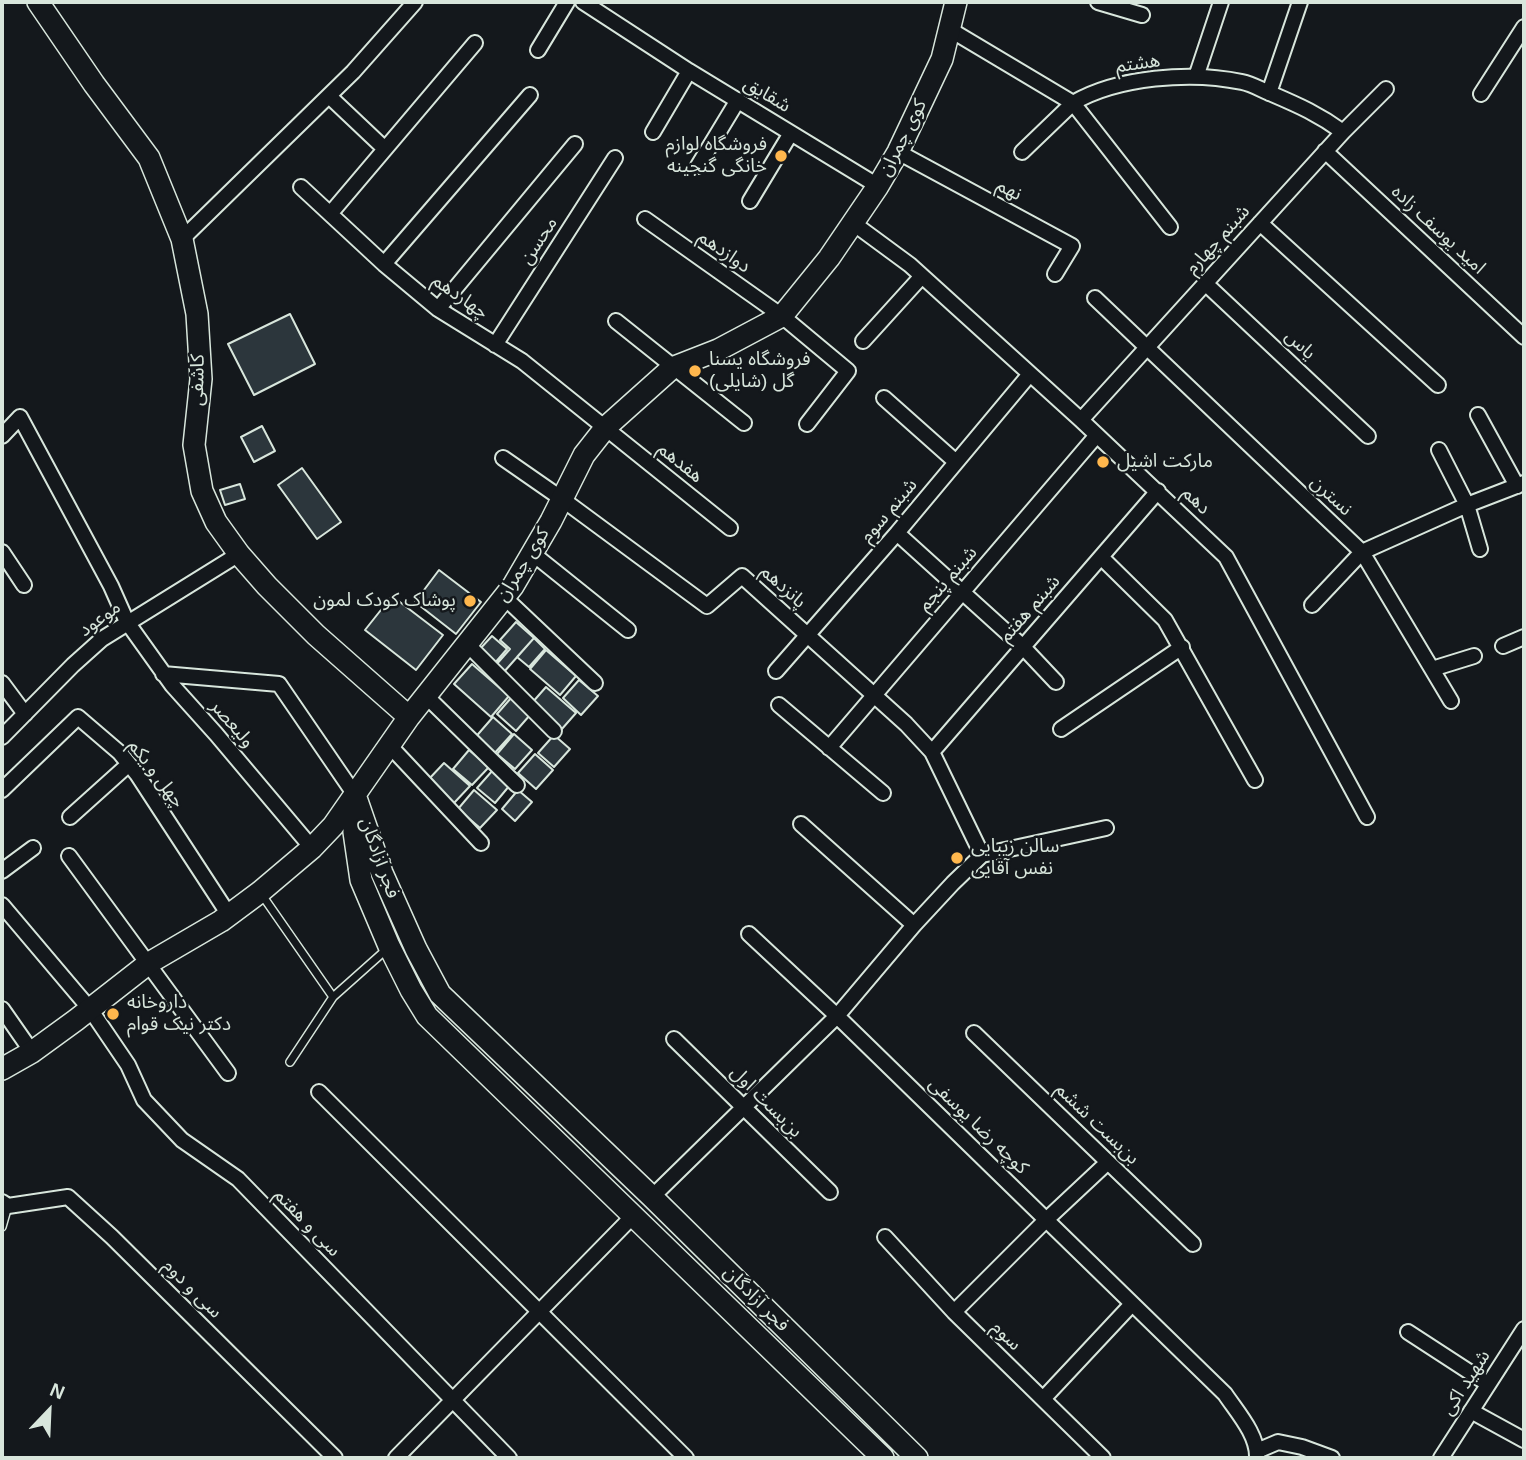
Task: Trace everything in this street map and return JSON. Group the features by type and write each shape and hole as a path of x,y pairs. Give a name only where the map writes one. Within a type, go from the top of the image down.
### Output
{"street":[{"name":"کاشفی","path":"38,2 149,158 182,239 197,314 201,379 194,445 202,491 216,522 267,586 316,635 409,717"},
{"path":"182,239 329,96 415,2"},
{"path":"538,50 567,2"},
{"name":"شقایق","path":"583,2 689,71 878,186"},
{"name":"کوی چمران","path":"2,1069 32,1052 149,962 229,915 312,848 333,826 409,717 504,597 532,553 584,455 606,427 672,368 718,350 782,316 853,223 898,152 942,59 956,2"},
{"path":"1098,2 1142,15"},
{"path":"1196,77 1221,2"},
{"path":"1269,93 1300,2"},
{"path":"1481,94 1524,27"},
{"path":"949,29 1073,103 1170,228"},
{"path":"330,214 475,43"},
{"path":"653,132 689,71"},
{"name":"هشتم","path":"1022,152 1073,103 1090,93 1130,81 1196,77 1243,82 1317,114 1343,132"},
{"name":"شبنم چهارم","path":"1081,420 1325,151 1386,89"},
{"path":"384,264 530,95"},
{"path":"329,96 385,149"},
{"path":"698,166 738,100"},
{"path":"750,201 791,133"},
{"path":"438,309 575,144"},
{"name":"امید یوسف زاده","path":"1325,151 1524,337"},
{"name":"نهم","path":"898,152 1072,246 1055,274"},
{"name":"محسن","path":"495,345 615,158"},
{"name":"چهاردهم","path":"301,187 384,264 438,309 522,361 606,427"},
{"name":"دوازدهم","path":"645,219 782,316 848,370 807,424"},
{"name":"دهم","path":"853,223 922,276 1158,491 1226,557 1367,817"},
{"path":"1260,223 1438,385"},
{"path":"863,341 922,276"},
{"name":"یاس","path":"1205,283 1368,436"},
{"name":"نسترن","path":"1095,298 1363,552 1451,701"},
{"path":"616,321 744,423"},
{"name":"شبنم سوم","path":"776,671 897,533 1030,374"},
{"path":"884,398 956,462"},
{"path":"1312,604 1363,552 1520,484 1478,415"},
{"name":"ولیعصر","path":"2,436 20,418 111,586 127,622 163,674 312,848"},
{"name":"هفدهم","path":"606,427 730,528"},
{"name":"شبنم پنجم","path":"829,748 1097,435"},
{"path":"1439,450 1467,505 1480,549"},
{"name":"پانزدهم","path":"503,458 707,606 742,576 906,724 932,752 982,855"},
{"name":"شبنم هفتم","path":"932,752 1158,491"},
{"path":"897,533 1023,647 1056,682"},
{"path":"2,552 24,585"},
{"path":"532,553 628,631"},
{"name":"موعود","path":"2,737 102,639 239,554"},
{"path":"1101,557 1166,621 1255,780"},
{"path":"504,597 595,683"},
{"path":"1503,646 1524,637"},
{"path":"468,645 554,731"},
{"path":"1061,729 1182,648"},
{"path":"1432,669 1474,656"},
{"path":"163,674 279,684 355,794"},
{"path":"2,683 25,714"},
{"path":"426,696 517,785"},
{"path":"779,705 883,793"},
{"name":"چهل و یکم","path":"2,790 78,717 120,753 229,915"},
{"path":"389,745 481,843"},
{"path":"70,817 129,765"},
{"name":"فجر آزادگان","path":"355,794 382,873 416,949 440,994 652,1197 917,1458"},
{"name":"فجر آزادگان","path":"355,794 354,832 361,880 389,946 411,990 428,1016 883,1458"},
{"path":"801,824 914,925"},
{"path":"396,1458 634,1215 837,1016 914,925 982,855 1106,828"},
{"path":"2,871 33,848"},
{"path":"69,856 228,1073"},
{"path":"361,880 382,873"},
{"name":"سی و هفتم","path":"2,905 90,1009 128,1065 144,1100 182,1140 238,1179 509,1458"},
{"name":"کوچه رضا یوسفی","path":"748,934 837,1016 1224,1394 1249,1430 1257,1455"},
{"path":"2,1009 32,1052"},
{"name":"بن‌بست ششم","path":"974,1033 1193,1244"},
{"name":"بن‌بست اول","path":"674,1039 830,1192"},
{"path":"319,1092 686,1458"},
{"path":"954,1312 1108,1162"},
{"name":"سی و دوم","path":"5,1204 68,1197 112,1237 335,1458"},
{"name":"سوم","path":"885,1237 954,1312 1103,1458"},
{"path":"1043,1399 1132,1304"},
{"name":"شهید اکی","path":"1441,1458 1488,1384 1518,1352 1524,1329"},
{"path":"1408,1332 1488,1384"},
{"path":"1471,1411 1524,1440"},
{"path":"1257,1455 1278,1442 1332,1458"}],"lane":[{"path":"260,892 333,996"},
{"path":"290,1062 333,996 389,946"},
{"path":"2,1227 5,1204"}],"building":[{"path":"290,314 315,364 254,395 228,344"},
{"path":"262,426 275,451 254,462 241,437"},
{"path":"302,468 341,522 317,539 278,485"},
{"path":"240,484 245,499 225,505 220,490"},
{"path":"439,570 481,602 456,634 415,602"},
{"path":"392,596 443,635 416,670 365,630"},
{"path":"516,622 534,638 503,673 495,666 510,649 500,640"},
{"path":"492,636 507,649 494,664 478,651"},
{"path":"534,638 545,649 529,667 517,657"},
{"path":"546,650 576,676 560,695 530,669"},
{"path":"472,664 509,696 491,717 454,684"},
{"path":"579,680 598,696 581,715 563,698"},
{"path":"546,687 576,713 561,730 531,704"},
{"path":"511,698 530,715 516,731 497,714"},
{"path":"493,717 512,734 492,756 473,740"},
{"path":"514,734 532,750 515,769 497,754"},
{"path":"554,735 570,749 554,767 538,753"},
{"path":"469,750 489,767 472,785 453,769"},
{"path":"535,754 553,770 536,789 518,773"},
{"path":"444,763 470,786 454,803 428,780"},
{"path":"493,770 510,785 495,803 477,788"},
{"path":"474,790 497,810 480,828 458,809"},
{"path":"518,790 532,802 515,821 502,809"}],"place":[{"name":"فروشگاه لوازم خانگی گنجینه","path":"781,156"},
{"name":"فروشگاه یسنا گل (شایلی)","path":"695,371"},
{"name":"مارکت اشیل","path":"1103,462"},
{"name":"پوشاک کودک لمون","path":"470,601"},
{"name":"سالن زیبایی نفس آقایی","path":"957,858"},
{"name":"داروخانه دکتر نیک قوام","path":"113,1014"}]}
